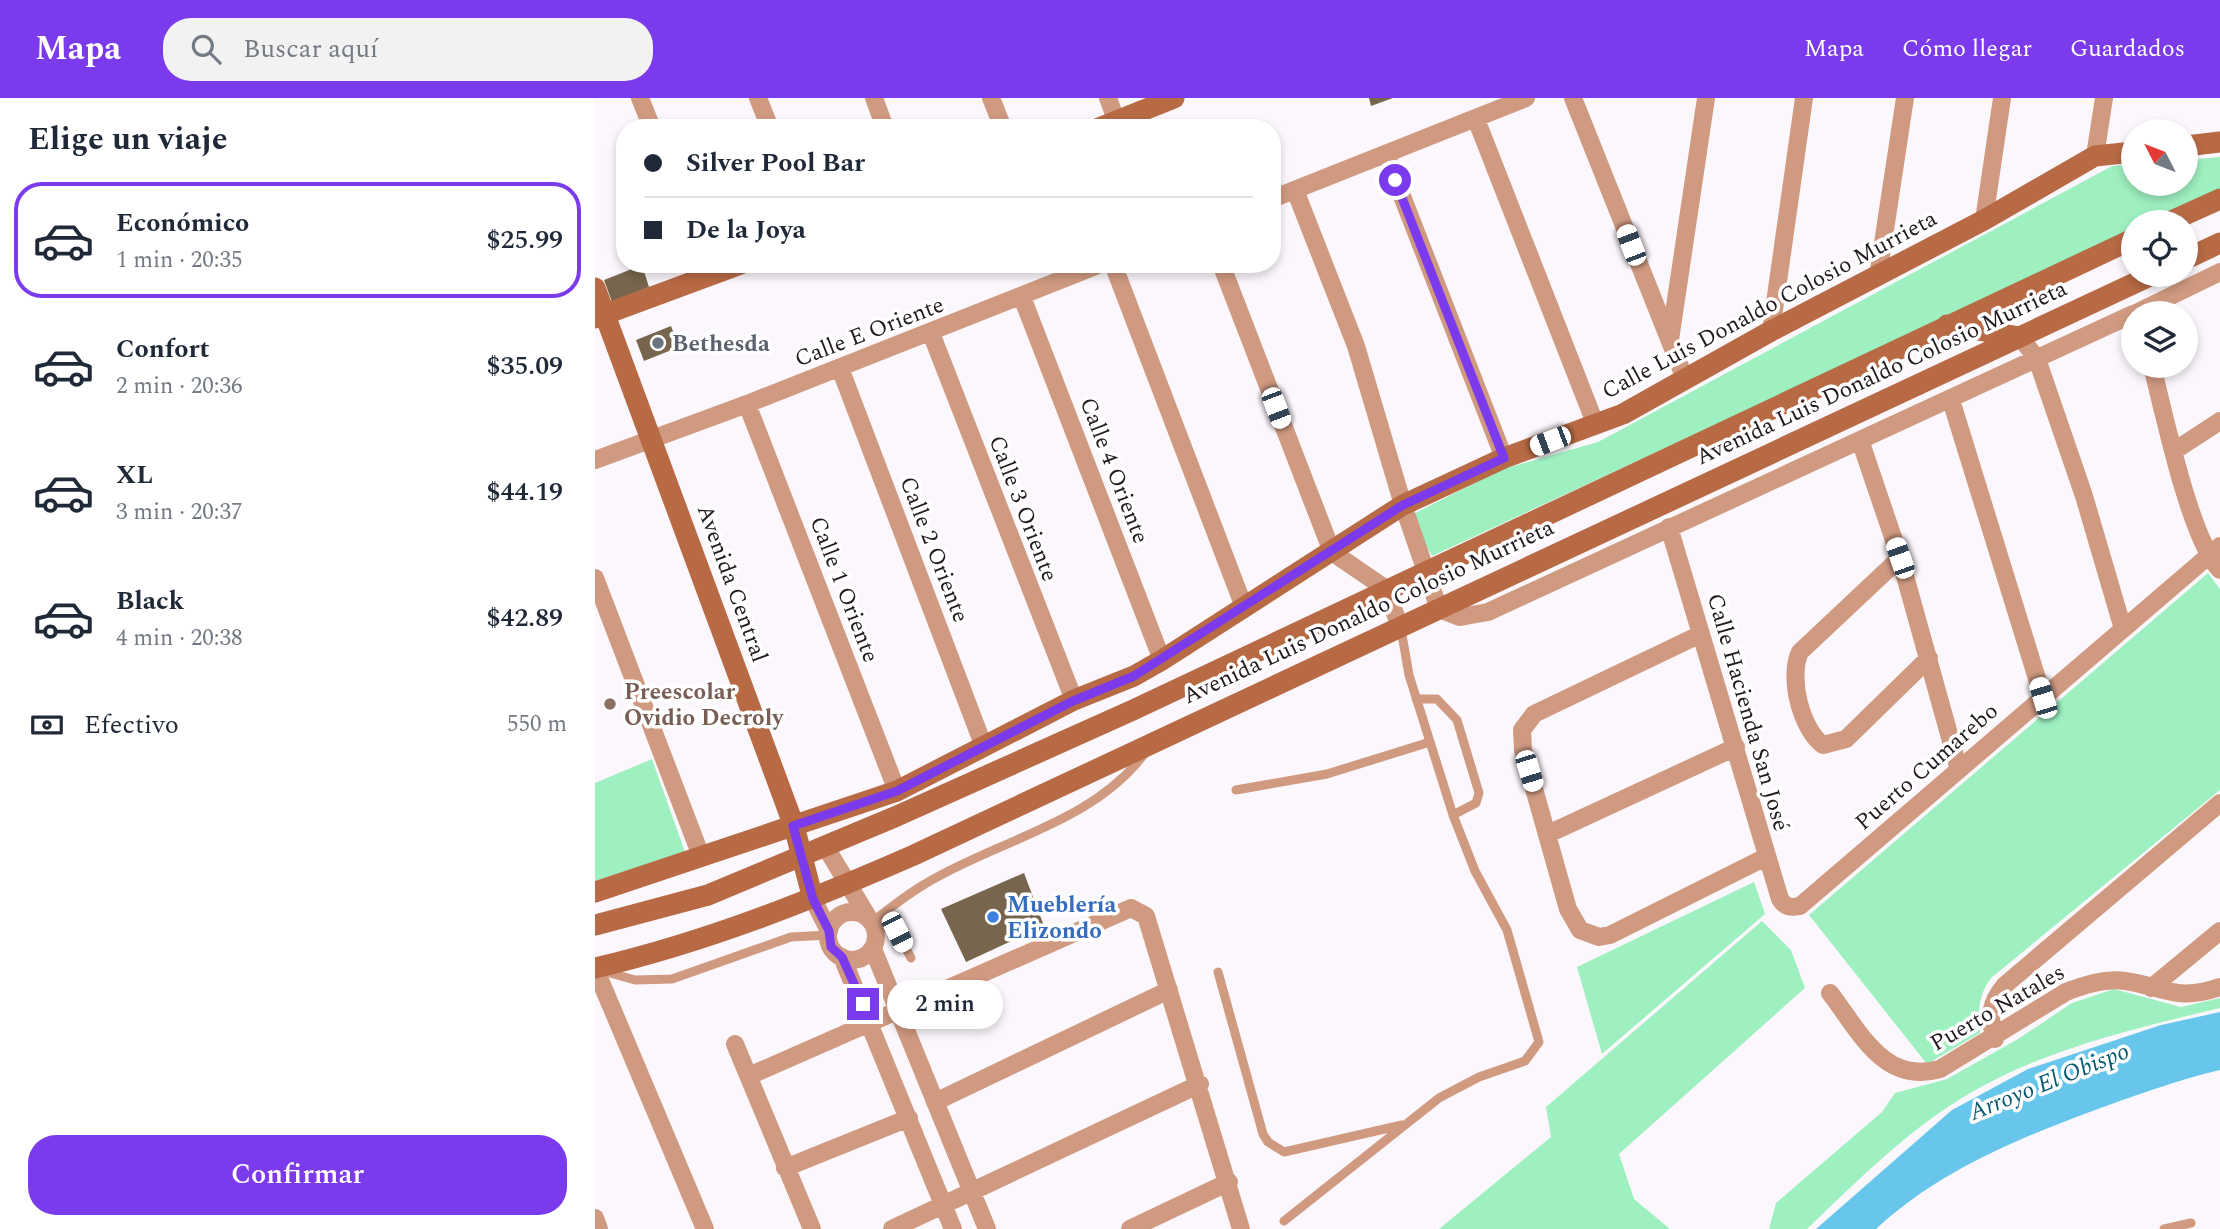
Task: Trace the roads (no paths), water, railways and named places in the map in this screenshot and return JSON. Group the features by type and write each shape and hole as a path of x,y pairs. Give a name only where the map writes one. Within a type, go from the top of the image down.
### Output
{"main road":[{"path":"1121,119 1174,98"},
{"path":"2198,145 2220,142"},
{"name":"Calle Luis Donaldo Colosio Murrieta","path":"595,892 897,791 1073,701 1134,676 1403,505 1504,458 1623,414 1771,331 1984,220 2095,156 2121,153"},
{"path":"2196,210 2220,199"},
{"path":"2198,253 2220,243"},
{"name":"Avenida Luis Donaldo Colosio Murrieta","path":"595,925 708,895 1133,710 1426,569 2121,245"},
{"path":"600,316 701,273"},
{"name":"Avenida Luis Donaldo Colosio Murrieta","path":"595,968 685,945 813,899 849,883 1948,372 2011,337 2125,287"},
{"name":"Avenida Central","path":"595,288 600,316 652,437 793,826 813,899"},
{"path":"2003,299 1993,317 1996,328 2011,337"},
{"path":"1940,328 2011,337"},
{"path":"1940,328 1961,342 1958,358 1948,372"}],"street":[{"path":"640,98 648,119"},
{"path":"758,98 766,119"},
{"path":"874,98 882,119"},
{"path":"991,98 999,119"},
{"path":"1108,98 1108,119"},
{"path":"1281,195 1526,98"},
{"path":"1573,98 1685,379"},
{"path":"1669,344 1706,98"},
{"path":"1771,331 1804,98"},
{"path":"1878,276 1905,98"},
{"path":"1984,220 2002,98"},
{"path":"2095,156 2104,98"},
{"path":"1476,119 1595,423"},
{"path":"1386,155 1504,458"},
{"path":"1295,190 1356,346 1403,505 1439,608 1459,617 1488,612 2121,320"},
{"path":"2161,301 2220,272"},
{"name":"Calle E Oriente","path":"595,460 747,404 1079,273"},
{"path":"1116,273 1244,607"},
{"path":"1224,273 1332,552 1386,589 1400,627"},
{"name":"Calle 4 Oriente","path":"1022,297 1162,660"},
{"name":"Calle 3 Oriente","path":"931,332 1073,701"},
{"path":"2011,337 2037,359 2084,496 2123,629"},
{"name":"Calle 2 Oriente","path":"840,368 984,747"},
{"path":"2155,378 2174,451 2220,570"},
{"path":"1951,400 2043,698"},
{"name":"Calle 1 Oriente","path":"747,404 897,791"},
{"path":"2174,451 2220,421"},
{"path":"1860,440 1900,558 1959,770"},
{"name":"Calle Hacienda San José","path":"1669,527 1736,747 1766,858 1780,899 1788,907"},
{"name":"Puerto Cumarebo","path":"1788,907 1800,906 2214,552"},
{"path":"1900,558 1800,652 1795,662 1795,679 1812,736 1823,745 1846,739 1929,658"},
{"path":"595,578 701,856"},
{"path":"1701,634 1534,715 1522,730 1523,750 1572,920 1588,934 1610,935 1766,858"},
{"path":"1548,834 1736,747"},
{"path":"1994,1039 1990,1014 1997,994 2005,985 2220,803"},
{"path":"825,846 872,922 873,949 987,1229"},
{"path":"813,899 829,933 831,947 842,957 871,1024 953,1229"},
{"path":"749,1076 1131,908 1138,909 1146,916 1200,1084 1241,1229"},
{"path":"829,933 833,922 843,914 856,912 872,922"},
{"path":"2151,988 2220,931"},
{"path":"842,957 859,959 873,949"},
{"path":"595,968 705,1229"},
{"name":"Puerto Natales","path":"1830,993 1876,1052 1891,1066 1905,1072 1921,1074 1940,1069 1994,1039 2050,1002 2085,985 2123,981 2182,995 2220,987"},
{"path":"935,1102 1169,990"},
{"path":"735,1044 812,1229"},
{"path":"892,1229 1200,1084"},
{"path":"785,1168 909,1118"},
{"path":"1130,1229 1229,1182"},
{"path":"595,1218 599,1229"}],"lane":[{"path":"1284,1222 1458,1087 1525,1061 1539,1042 1507,930 1475,871 1453,815 1416,699 1400,627"},
{"path":"1416,699 1437,699 1457,720 1479,793 1476,803 1453,815"},
{"path":"872,922 925,883 1097,799 1129,774 1154,741"},
{"path":"1236,790 1327,774 1430,742"},
{"path":"872,922 891,927 897,932 911,958"},
{"path":"595,968 635,980 672,979 791,937 829,933"},
{"path":"1218,972 1263,1134 1276,1149 1284,1152 1407,1124"},
{"path":"2164,1229 2191,1223"}],"water":[{"name":"Arroyo El Obispo","path":"2220,1012 2220,1070 2120,1101 2002,1148 1924,1191 1876,1229 1816,1229 1952,1110 2028,1069 2161,1025"}],"place":[{"name":"Bethesda","path":"658,343"},
{"name":"Preescolar Ovidio Decroly","path":"610,704"},
{"name":"Mueblería Elizondo","path":"993,917"}]}
